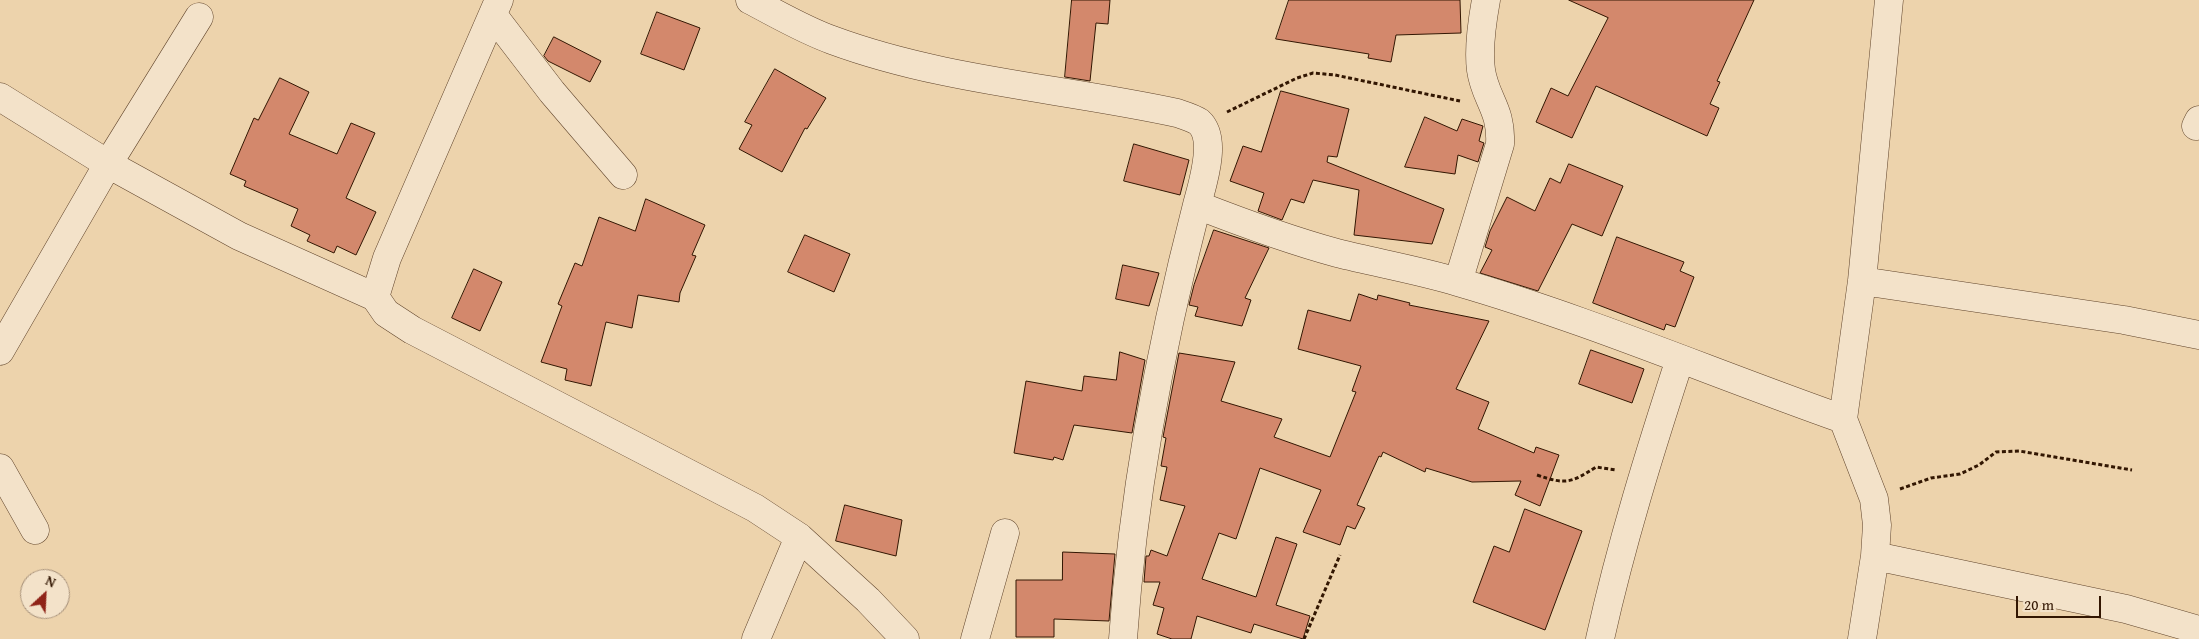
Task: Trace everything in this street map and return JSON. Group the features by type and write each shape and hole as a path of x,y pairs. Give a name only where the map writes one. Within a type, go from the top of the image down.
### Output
{"street":[{"path":"750,0 830,40 880,56 1005,84 1177,113 1198,122 1207,134 1207,164 1175,290 1149,420 1129,564 1124,639"},
{"path":"1458,282 1493,173 1500,144 1501,127 1497,111 1481,71 1480,46 1486,0"},
{"path":"1862,639 1876,556 1877,525 1874,499 1843,419 1862,281 1890,0"},
{"path":"496,8 547,85 623,176"},
{"path":"375,297 387,258 496,8"},
{"path":"0,351 108,164 199,17"},
{"path":"0,97 108,164 239,236 375,297 386,313 412,330 755,508 799,537 868,600 905,639"},
{"path":"1197,206 1280,236 1458,282 1620,335 1843,419"},
{"path":"1862,281 2124,320 2199,336"},
{"path":"1600,639 1611,590 1643,478 1680,359"},
{"path":"0,468 35,530"},
{"path":"974,639 1005,533"},
{"path":"756,639 799,537"},
{"path":"1876,556 2126,609 2199,630"}],"path":[{"path":"1198,122 1230,111 1297,78 1313,73 1446,97 1497,111"},
{"path":"1874,499 1917,482 1960,474 1979,466 1996,452 2019,451 2132,470"},
{"path":"1537,475 1551,480 1570,481 1580,479 1596,467 1606,467 1643,478"},
{"path":"1304,639 1340,555"}],"building":[{"path":"1072,0 1110,0 1108,24 1096,23 1090,81 1065,77"},
{"path":"1289,0 1460,0 1461,33 1396,35 1391,62 1368,58 1369,54 1276,39"},
{"path":"1569,0 1754,0 1717,81 1720,82 1710,104 1719,108 1707,136 1596,86 1572,138 1536,122 1551,88 1568,96 1608,18"},
{"path":"657,12 700,28 684,70 641,54"},
{"path":"554,37 601,61 590,82 548,61 544,56"},
{"path":"775,69 826,98 807,129 805,128 782,172 739,149 752,125 745,122"},
{"path":"280,78 309,92 289,134 337,154 351,123 375,133 346,198 376,212 356,255 337,246 334,253 307,241 310,235 291,226 298,209 244,186 246,181 230,174 254,118 258,120"},
{"path":"1281,91 1349,109 1337,157 1328,156 1327,162 1444,209 1432,244 1354,235 1359,190 1313,180 1304,203 1291,199 1282,220 1258,211 1264,193 1230,181 1243,146 1261,152"},
{"path":"1425,117 1457,131 1462,119 1483,126 1479,141 1484,143 1478,162 1458,155 1455,174 1405,167"},
{"path":"1134,144 1189,160 1180,195 1124,181"},
{"path":"1569,164 1623,186 1602,236 1572,224 1538,291 1480,273 1492,250 1485,247 1490,231 1507,197 1535,211 1550,178 1560,183"},
{"path":"646,199 705,225 692,255 696,256 680,293 679,302 638,295 632,328 606,322 591,386 565,380 567,369 541,362 562,306 558,304 575,263 582,266 599,217 635,231"},
{"path":"1214,230 1269,248 1245,298 1251,300 1242,326 1195,316 1198,307 1189,305 1194,285"},
{"path":"805,235 850,254 834,292 788,272"},
{"path":"1617,237 1684,262 1680,271 1694,277 1675,327 1666,324 1664,330 1593,303"},
{"path":"1123,265 1159,273 1149,306 1116,299"},
{"path":"474,269 502,282 480,331 452,318"},
{"path":"1359,294 1377,300 1378,295 1410,303 1409,305 1489,321 1456,389 1489,402 1478,429 1534,453 1536,447 1559,455 1540,506 1515,495 1521,481 1472,482 1426,468 1425,472 1383,452 1381,457 1379,456 1357,505 1365,508 1355,529 1347,526 1340,545 1303,532 1321,490 1260,468 1236,539 1219,533 1202,579 1256,597 1276,537 1297,544 1276,605 1310,616 1303,639 1254,624 1251,633 1197,616 1191,639 1172,639 1157,634 1164,608 1153,605 1160,582 1144,582 1146,556 1149,556 1151,550 1167,556 1185,506 1160,500 1167,467 1161,466 1166,438 1163,437 1179,353 1235,362 1221,401 1282,419 1274,437 1330,457 1356,392 1352,391 1361,366 1298,349 1308,310 1350,321"},
{"path":"1591,350 1644,369 1632,403 1579,384"},
{"path":"1120,352 1145,360 1132,433 1074,425 1063,460 1054,457 1053,460 1014,453 1026,381 1082,391 1084,376 1116,380"},
{"path":"845,505 902,520 896,556 836,541"},
{"path":"1525,509 1582,531 1545,630 1473,602 1494,546 1509,552"},
{"path":"1063,552 1115,554 1109,621 1054,619 1054,637 1016,637 1016,580 1062,580"}]}
